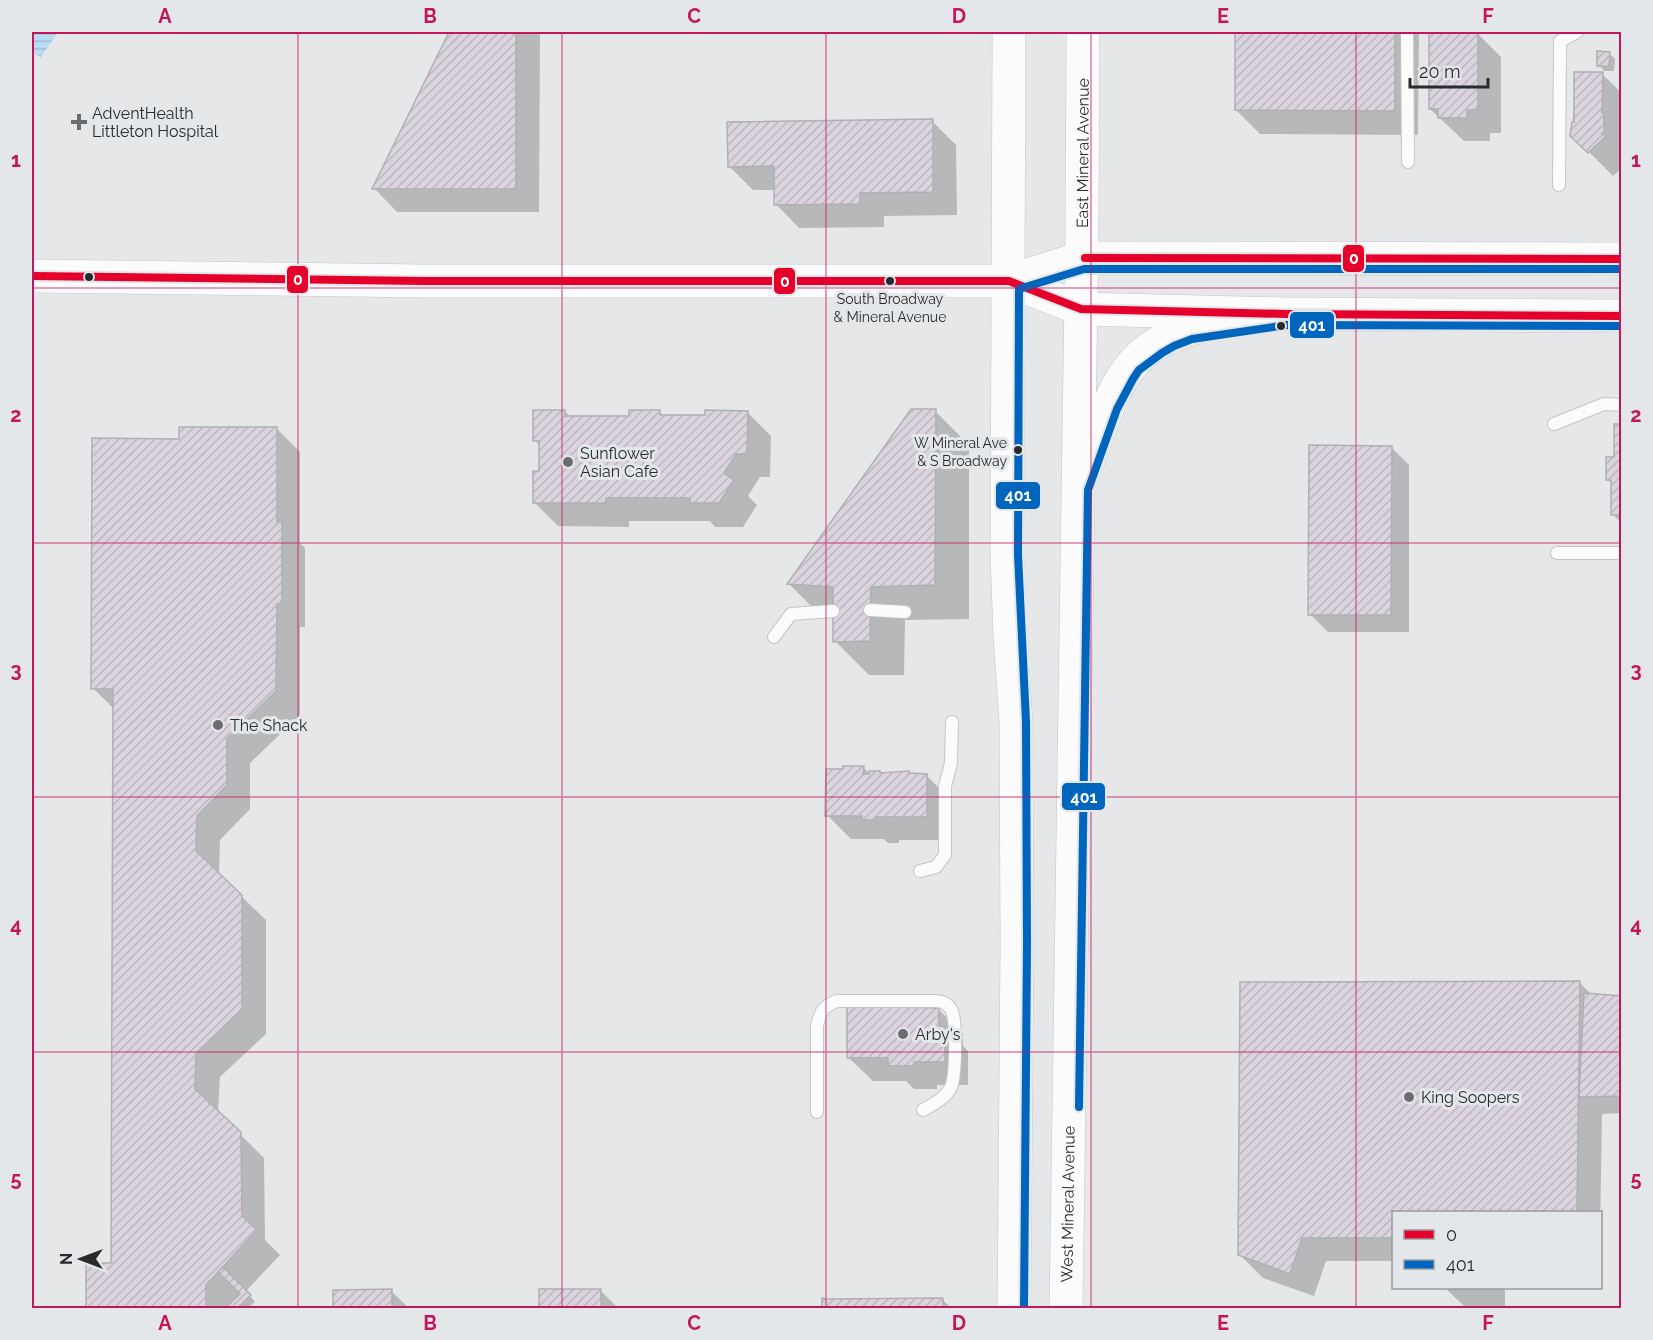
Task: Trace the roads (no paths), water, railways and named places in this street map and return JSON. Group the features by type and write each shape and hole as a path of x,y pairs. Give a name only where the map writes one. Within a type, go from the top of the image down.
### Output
{"main road":[{"path":"1009,32 1007,555 1016,722 1017,944 1014,1308"},
{"name":"East Mineral Avenue","path":"1081,309 1083,32"},
{"path":"32,276 424,281 1008,282 1082,258 1622,259"},
{"path":"1008,282 1081,309 1286,314 1622,316"},
{"name":"West Mineral Avenue","path":"1066,1308 1081,309"},
{"path":"1078,488 1115,388 1124,373 1145,352 1169,336 1189,329 1286,314"}],"lane":[{"path":"1407,32 1408,162"},
{"path":"1559,185 1560,41 1569,34 1577,32"},
{"path":"1554,424 1604,404 1622,405"},
{"path":"1557,553 1622,553"},
{"path":"774,637 790,614 833,610"},
{"path":"870,610 905,612"},
{"path":"920,871 936,867 945,855 945,786 951,763 952,722"},
{"path":"817,1112 817,1026 820,1013 826,1004 837,1001 935,1001 943,1002 951,1008 954,1018 952,1086 945,1096 922,1110"}],"water":[{"path":"32,32 58,32 41,57 32,53"}],"place":[{"name":"AdventHealth Littleton Hospital","path":"79,122"},
{"name":"South Broadway & Mineral Avenue","path":"890,281"},
{"name":"W Mineral Ave & S Broadway","path":"1018,450"},
{"name":"Sunflower Asian Cafe","path":"568,462"},
{"name":"The Shack","path":"218,725"},
{"name":"Arby's","path":"903,1034"},
{"name":"King Soopers","path":"1409,1097"}]}
